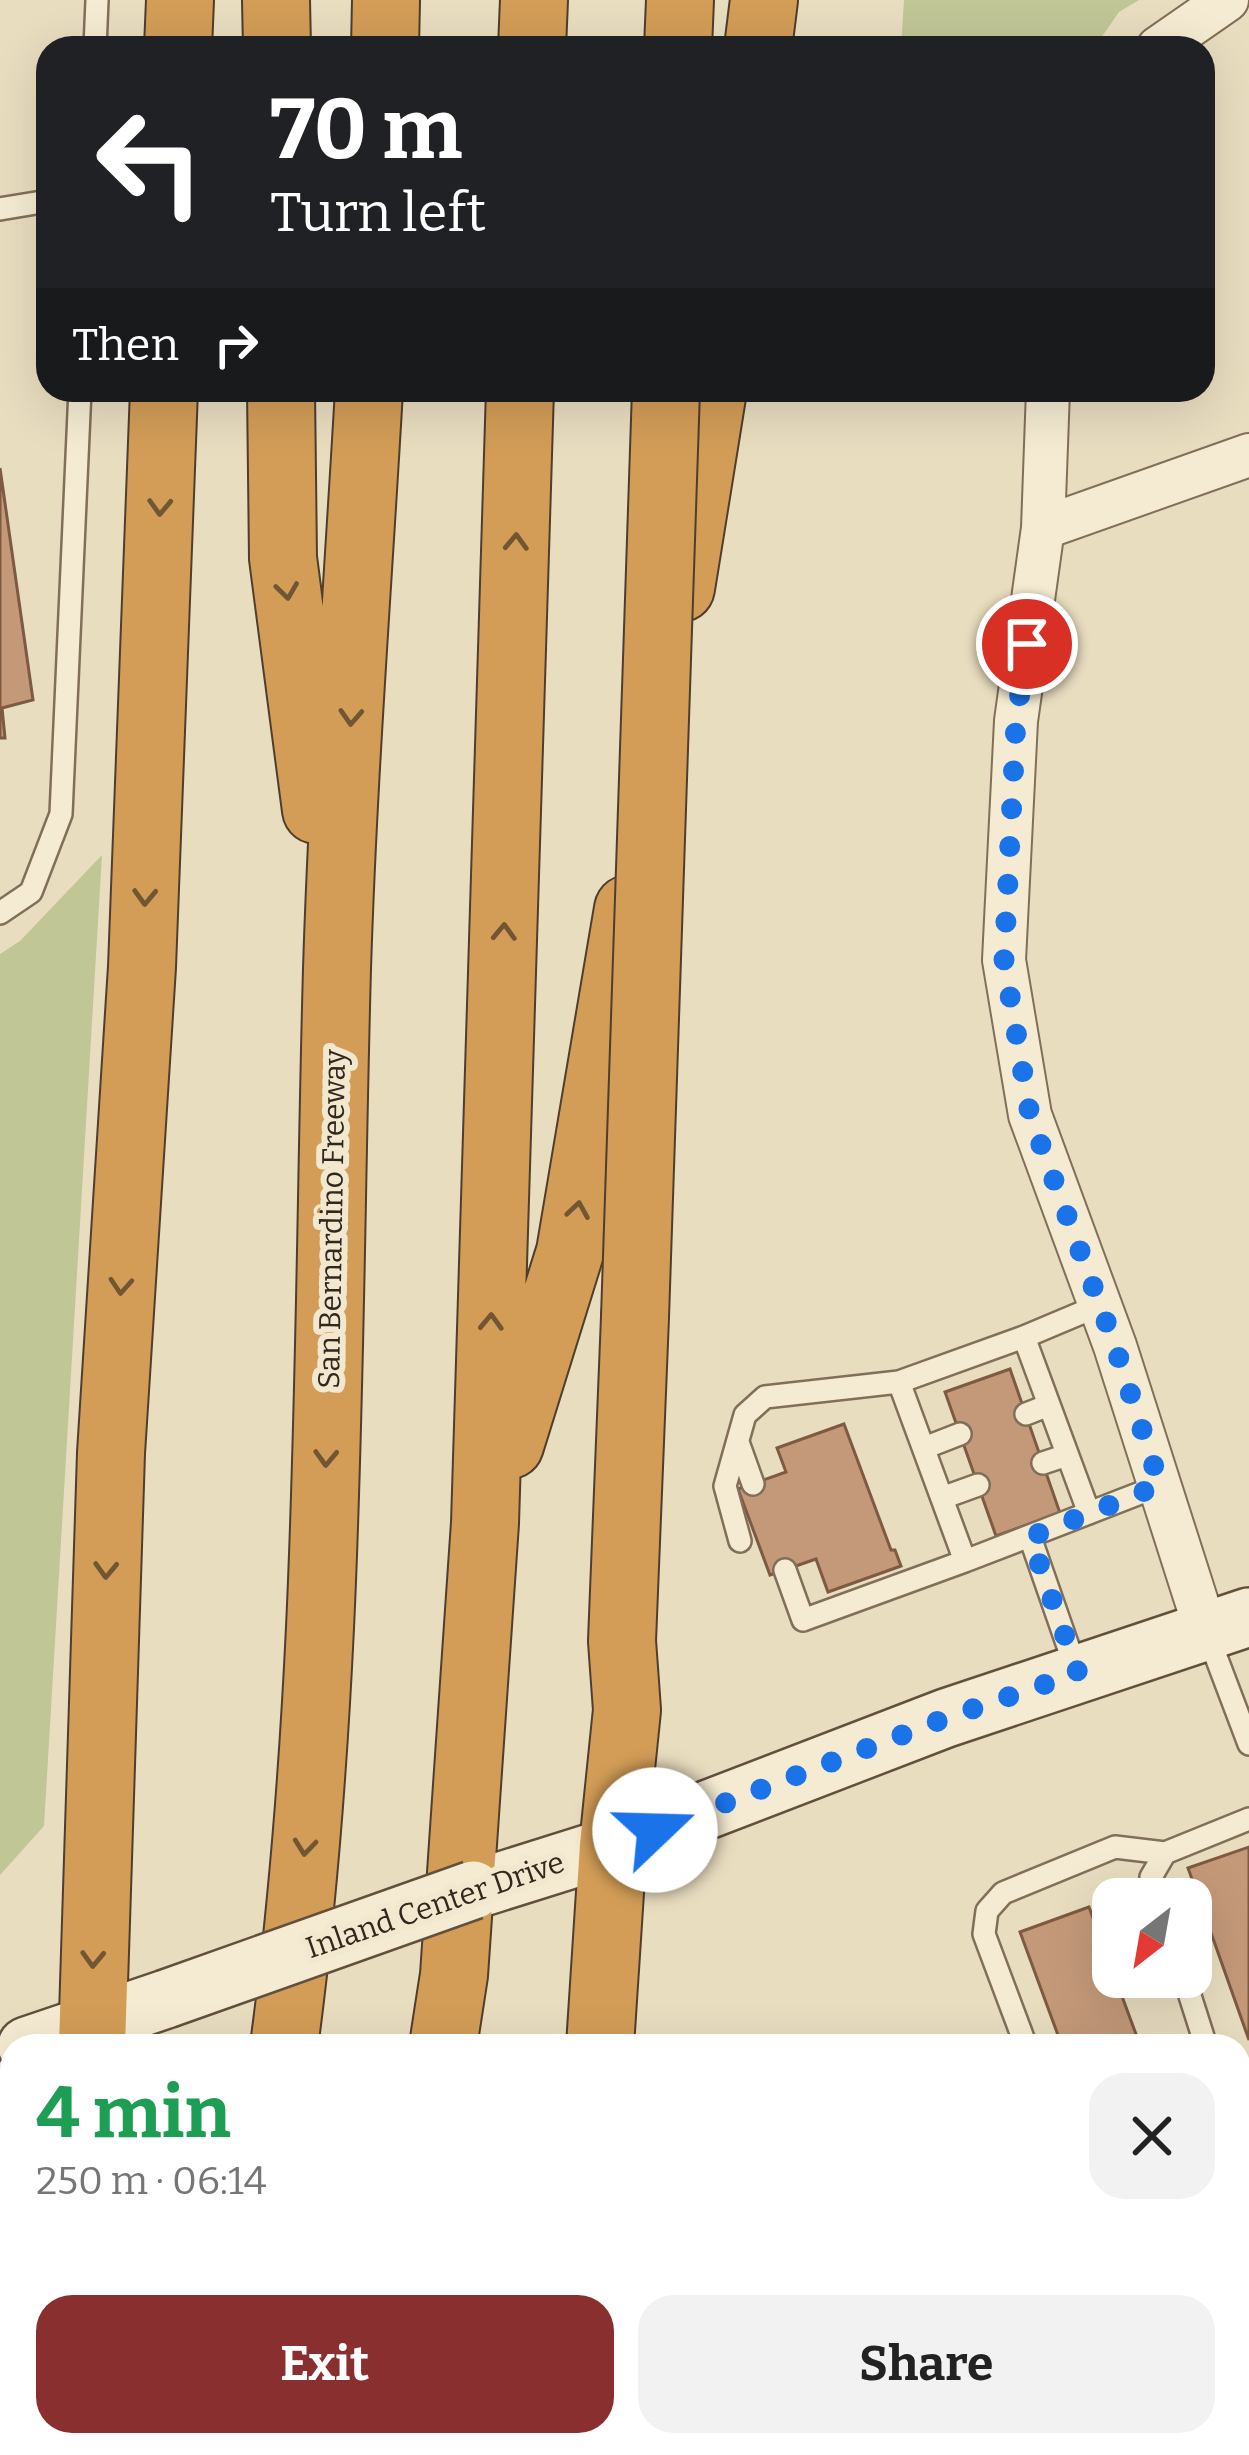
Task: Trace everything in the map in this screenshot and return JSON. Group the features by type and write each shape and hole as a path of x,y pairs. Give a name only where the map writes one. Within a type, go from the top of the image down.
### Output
{"highway":[{"path":"178,36 180,0"},
{"path":"276,0 277,36"},
{"path":"385,36 386,0"},
{"path":"532,36 534,0"},
{"path":"678,36 680,0"},
{"path":"760,36 764,0"},
{"path":"91,2034 111,1453 142,967 164,402"},
{"path":"281,402 283,558 338,968"},
{"name":"San Bernardino Freeway","path":"285,2034 317,1728 338,968 368,402"},
{"path":"444,2034 454,1975 485,1523 520,402"},
{"path":"598,2034 584,1855 627,1710 622,1641 666,402"},
{"path":"485,1523 571,1252 711,402"}],"main road":[{"name":"Inland Center Drive","path":"95,2034 166,1999 584,1855 946,1718 1228,1624"}],"street":[{"path":"1175,36 1227,0"},
{"path":"1048,402 1043,528 1016,721 1004,960 1030,1115 1160,1485 1228,1624"},
{"path":"1043,528 1249,455"}],"lane":[{"path":"96,36 97,0"},
{"path":"0,208 36,203"},
{"path":"0,913 31,892 62,814 79,402"},
{"path":"740,1540 725,1486 745,1415 765,1397 899,1382 1100,1305"},
{"path":"1024,1337 1089,1513"},
{"path":"899,1382 965,1561"},
{"path":"1026,1414 1049,1405"},
{"path":"924,1448 960,1434"},
{"path":"738,1442 753,1484"},
{"path":"1043,1463 1067,1455"},
{"path":"942,1498 978,1485"},
{"path":"785,1570 803,1620 1160,1485"},
{"path":"1030,1537 1078,1673"},
{"path":"1228,1624 1249,1744"},
{"path":"1022,2034 984,1934 986,1911 1003,1893 1115,1847 1165,1853 1249,1819"},
{"path":"1151,1878 1165,1853"},
{"path":"1188,1998 1196,2034"}],"green space":[{"path":"904,0 1139,0 1119,12 1102,36 902,36"},
{"path":"102,855 44,1826 0,1875 0,954 20,941"}],"building":[{"path":"0,468 33,700 2,708 5,738 0,738"},
{"path":"1010,1369 1060,1513 996,1536 945,1392"},
{"path":"844,1424 901,1566 828,1592 816,1559 770,1575 738,1489 786,1472 777,1448"},
{"path":"1249,1847 1249,2034 1212,1936 1212,1878 1192,1878 1188,1868"},
{"path":"1089,1907 1092,1998 1123,1998 1136,2034 1058,2034 1020,1932"}],"route":[{"path":"655,1830 946,1718 1078,1673 1030,1537 1160,1485 1115,1346 1030,1115 1004,960 1016,721 1027,644"}]}
